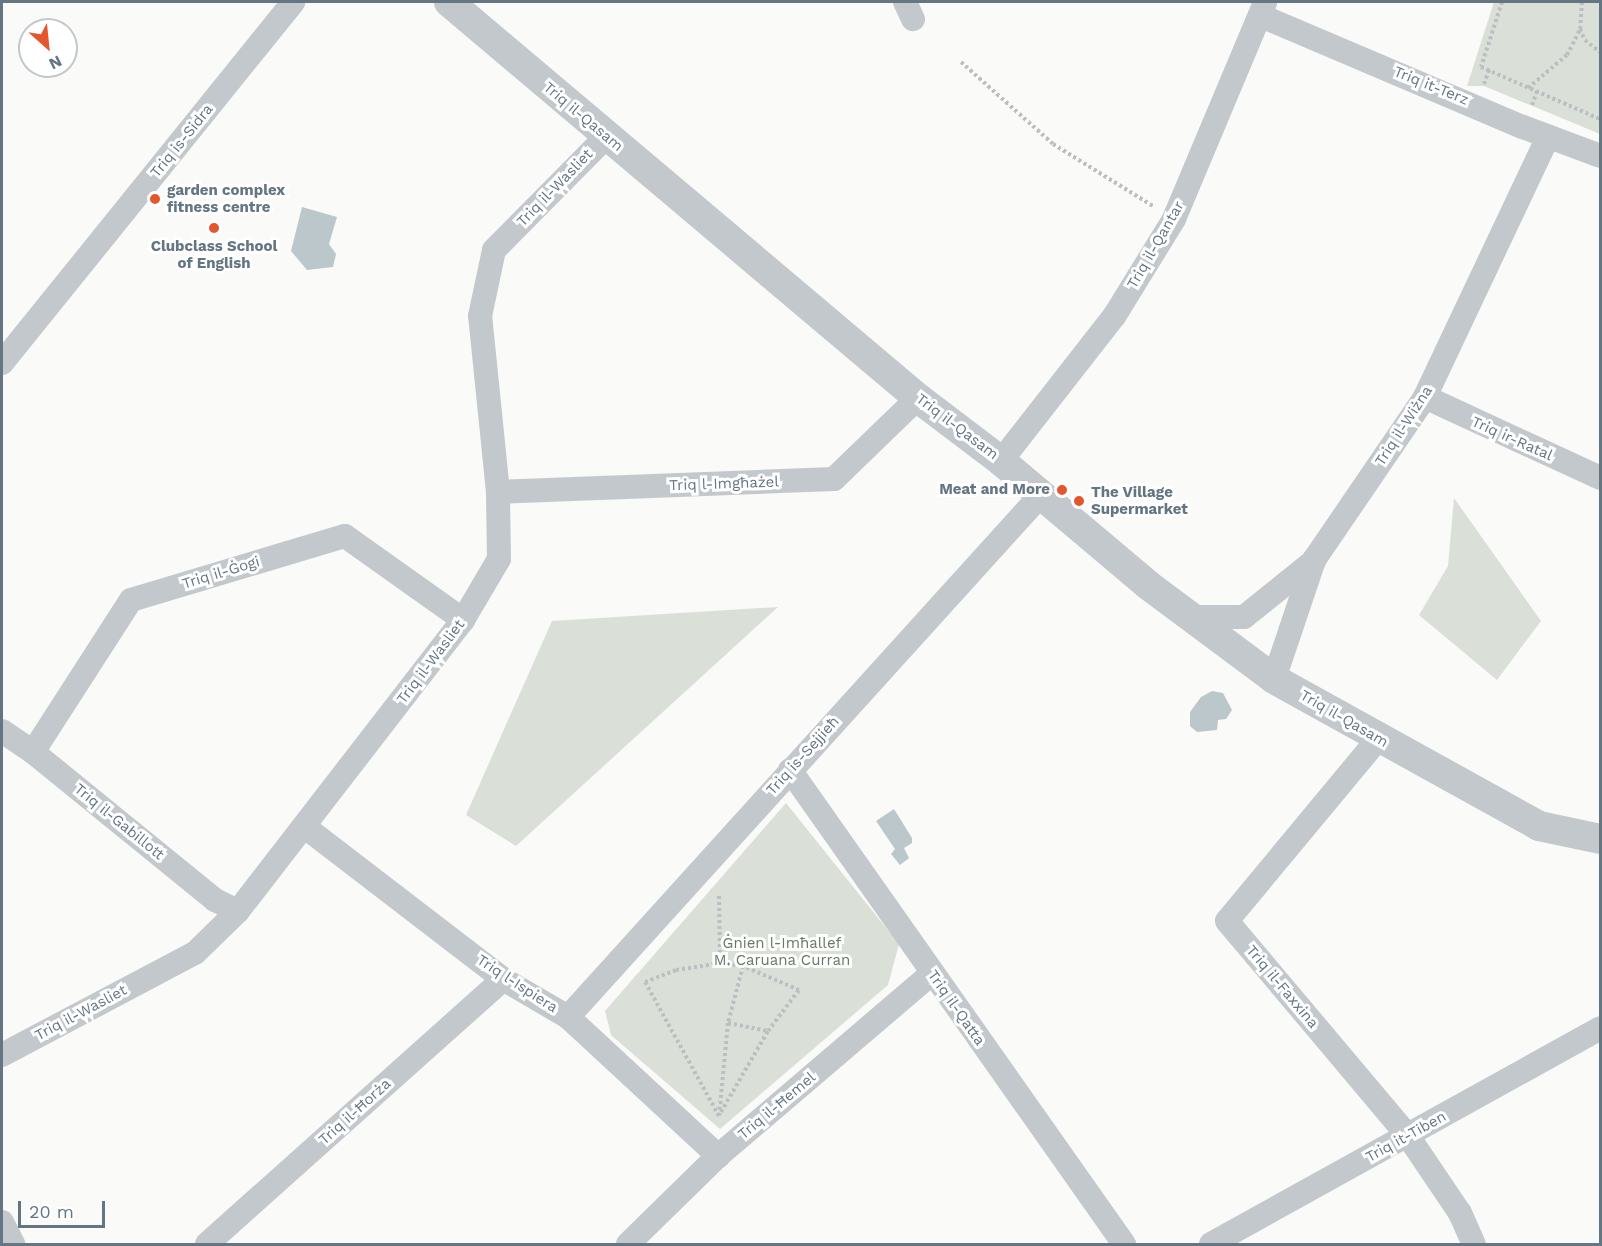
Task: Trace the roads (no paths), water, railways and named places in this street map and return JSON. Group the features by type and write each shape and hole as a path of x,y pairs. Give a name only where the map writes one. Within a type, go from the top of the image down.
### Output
{"street":[{"name":"Triq is-Sidra","path":"2,363 293,2"},
{"name":"Triq il-Qasam","path":"449,2 918,398 1001,461 1040,497 1274,679 1378,739 1539,826 1600,839"},
{"name":"Triq it-Terz","path":"1263,9 1548,137 1600,156"},
{"name":"Triq il-Qantar","path":"1001,461 1115,315 1174,219 1263,9"},
{"name":"Triq il-Wasliet","path":"2,1055 195,953 238,911 463,620 499,559 498,492 480,316 494,250 606,136"},
{"name":"Triq il-Wiżna","path":"1274,679 1314,560 1425,397 1548,137"},
{"name":"Triq ir-Ratal","path":"1425,397 1600,478"},
{"name":"Triq l-Imgħażel","path":"498,492 834,479 918,398"},
{"name":"Triq is-Sejjieħ","path":"568,1017 1040,497"},
{"name":"Triq il-Ġogi","path":"33,752 130,600 345,536 463,620"},
{"path":"1195,617 1244,617 1314,560"},
{"name":"Triq il-Gabillott","path":"2,731 33,752 214,900 238,911"},
{"name":"Triq il-Faxxina","path":"1378,739 1227,921 1408,1136 1460,1213 1474,1245"},
{"name":"Triq il-Qatta","path":"790,770 1124,1245"},
{"name":"Triq l-Ispiera","path":"304,827 503,979 568,1017 718,1156"},
{"name":"Triq il-Ħemel","path":"628,1245 718,1156 932,974"},
{"name":"Triq il-Ħorża","path":"207,1245 503,979"},
{"name":"Triq it-Tiben","path":"1211,1245 1600,1028"}],"place":[{"name":"garden complex fitness centre","path":"155,199"},
{"name":"Clubclass School of English","path":"214,228"},
{"name":"Meat and More","path":"1062,490"},
{"name":"The Village Supermarket","path":"1079,501"}],"park label":[{"name":"Ġnien l-Imħallef M. Caruana Curran","path":"782,952"}]}
